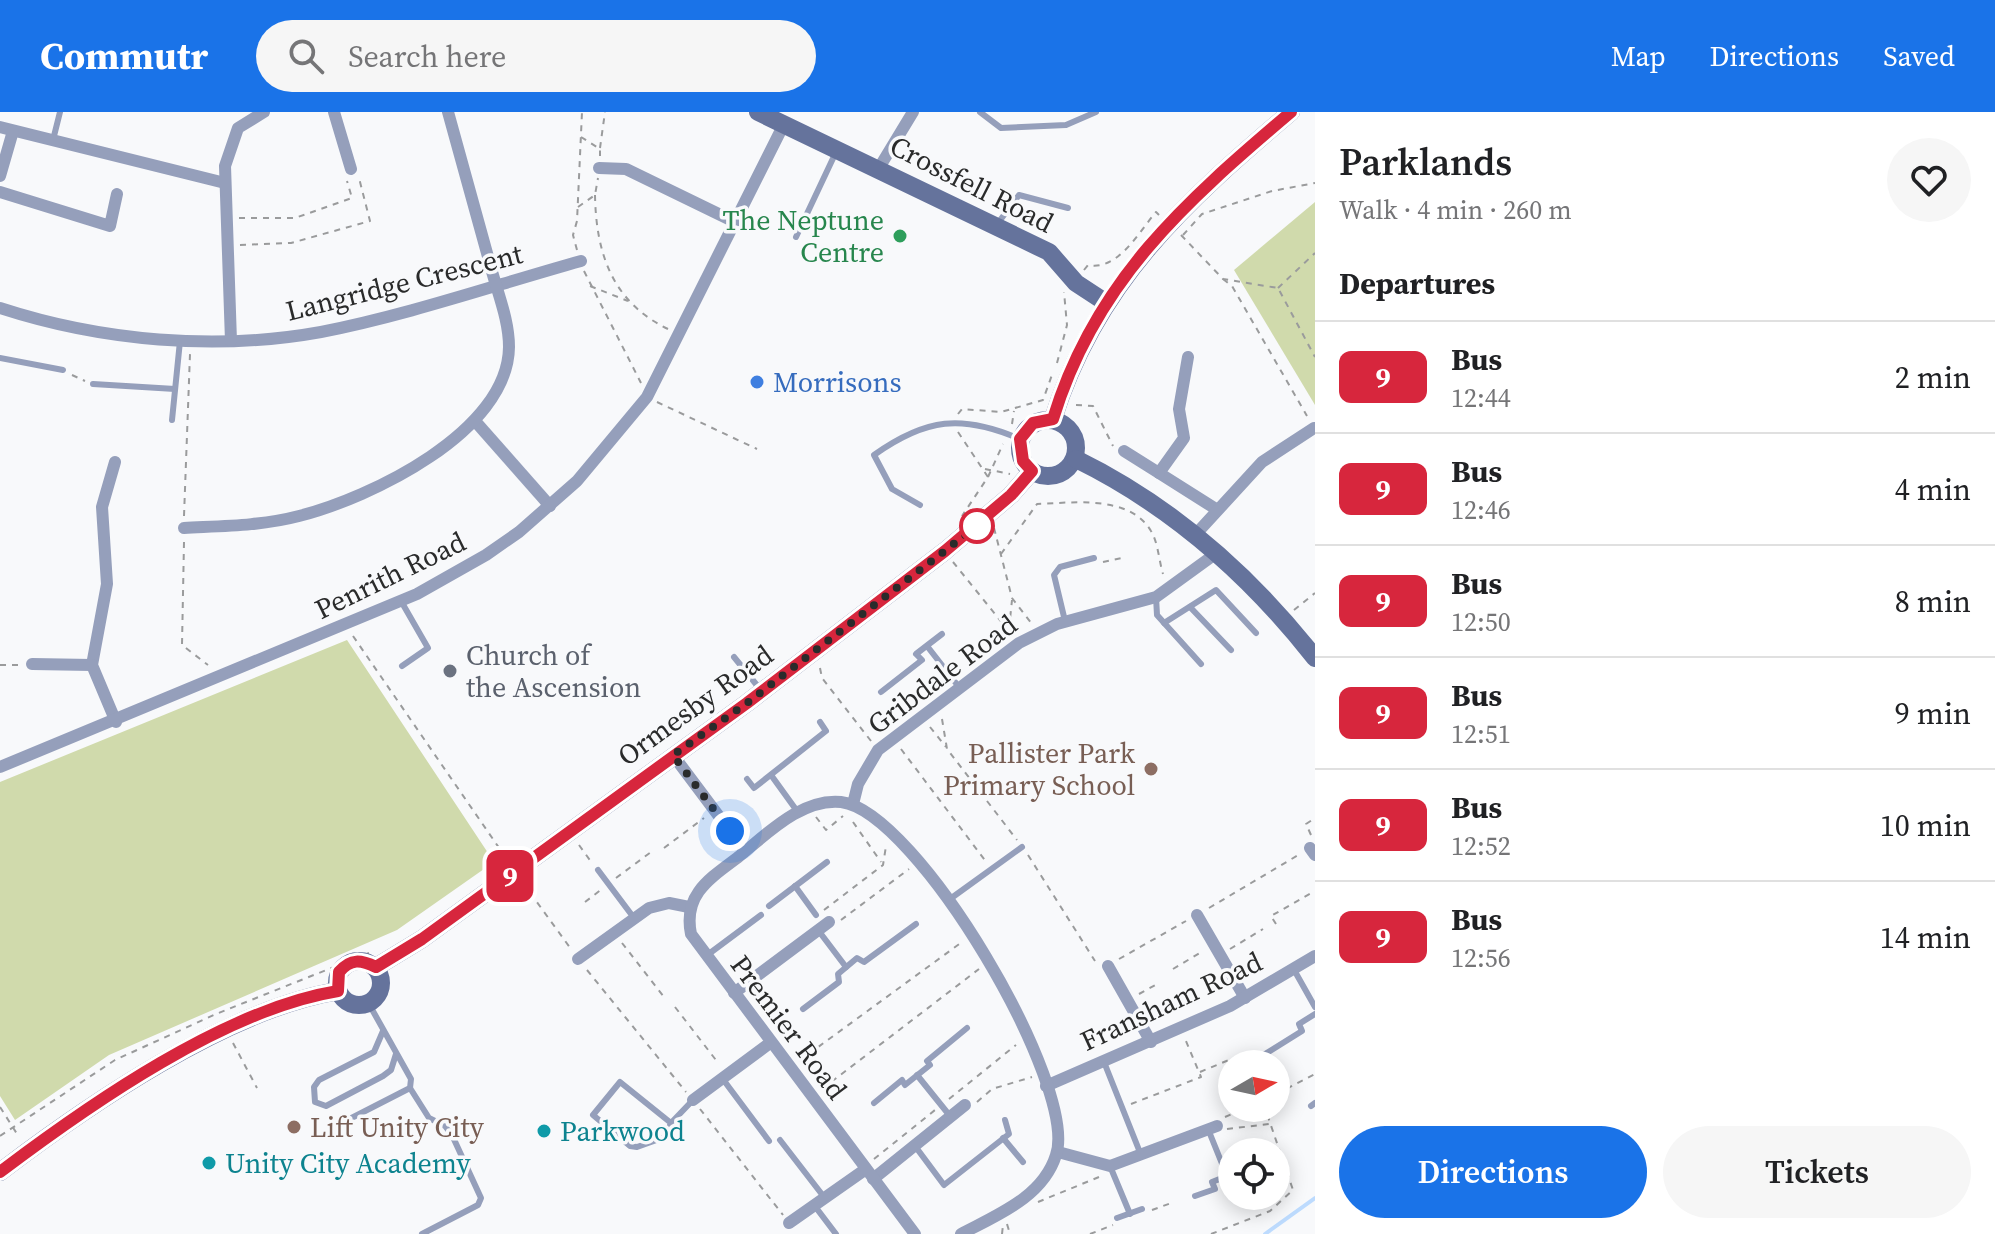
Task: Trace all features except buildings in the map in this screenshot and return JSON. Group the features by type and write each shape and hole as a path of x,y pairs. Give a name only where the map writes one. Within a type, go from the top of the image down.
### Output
{"street":[{"path":"231,341 225,183 233,137 246,120 264,112"},
{"path":"334,112 351,169"},
{"path":"184,528 259,524 333,505 371,490 417,464 475,421 488,407 507,369 508,328 448,112"},
{"name":"Crossfell Road","path":"758,112 1049,252 1076,283 1105,302"},
{"path":"879,168 913,112"},
{"path":"1076,459 1060,474 1048,476 1032,471 1023,461 1014,437 1051,407 1105,302 1168,222 1285,114"},
{"name":"Penrith Road","path":"0,767 116,722 401,601 486,555 550,506 605,451 647,397 682,334 784,124"},
{"path":"0,127 225,183"},
{"path":"0,176 13,131"},
{"path":"599,168 626,169 735,222"},
{"path":"0,192 110,226 117,194"},
{"name":"Langridge Crescent","path":"0,309 82,329 185,341 231,341 290,336 356,324 581,261"},
{"path":"1159,473 1184,438 1179,409 1188,357"},
{"path":"1051,407 1072,432 1076,459"},
{"path":"475,421 550,506"},
{"path":"1196,534 1262,462 1314,427"},
{"path":"1124,451 1216,509"},
{"path":"1076,459 1123,482 1218,552 1284,618 1315,658"},
{"path":"115,462 102,507 107,584 92,665 116,722"},
{"name":"Ormesby Road","path":"376,967 516,871 762,692 945,551 991,513 1032,471"},
{"name":"Gribdale Road","path":"853,804 858,784 878,750 1019,643 1066,622 1162,594 1218,552"},
{"path":"32,664 92,665"},
{"path":"673,755 745,851"},
{"path":"578,959 659,904 689,907 703,886 803,809 825,802 853,804 879,818 950,899 973,935 1043,1080 1055,1120 1058,1152 1041,1183 1024,1199 961,1234"},
{"name":"Premier Road","path":"689,907 691,934 706,957 915,1234"},
{"path":"1197,915 1245,998"},
{"path":"734,993 823,926"},
{"name":"Fransham Road","path":"1043,1080 1181,1029 1245,998 1315,956"},
{"path":"360,961 376,967 380,990 369,1004 346,1001 338,991 339,972 345,965 360,961"},
{"path":"1108,966 1151,1042"},
{"path":"0,1172 221,1022 302,998 338,991"},
{"path":"693,1100 770,1043"},
{"path":"789,1223 819,1201 915,1146 965,1105"},
{"path":"1058,1152 1112,1169 1213,1128"}],"lane":[{"path":"53,140 60,112"},
{"path":"980,112 1001,128 1066,125 1096,112"},
{"path":"796,237 837,149"},
{"path":"995,226 1019,195 1068,208"},
{"path":"172,420 185,341"},
{"path":"0,358 63,370"},
{"path":"93,384 175,389"},
{"path":"920,505 892,489 874,455 911,431 952,422 1014,437"},
{"path":"1066,622 1054,575 1060,567 1094,558"},
{"path":"1164,623 1216,590 1256,633"},
{"path":"1162,594 1157,615 1201,664"},
{"path":"401,601 428,648 402,666"},
{"path":"1190,607 1231,650"},
{"path":"881,692 922,660 916,654 942,634"},
{"path":"927,646 959,688"},
{"path":"734,657 762,692"},
{"path":"747,779 754,788 771,775 826,731 820,722"},
{"path":"771,775 803,809"},
{"path":"950,899 1022,847"},
{"path":"769,906 827,862"},
{"path":"598,870 635,918"},
{"path":"795,886 816,915"},
{"path":"706,957 761,915"},
{"path":"803,1009 839,982 838,974 857,958 864,962 916,924"},
{"path":"823,926 846,967"},
{"path":"1293,968 1315,1007"},
{"path":"369,1004 411,1079 410,1088 429,1118 445,1126 452,1135 481,1198 478,1205 422,1234"},
{"path":"1271,1050 1302,1031 1299,1024 1315,1014"},
{"path":"874,1103 902,1080 905,1085 930,1065 927,1061 967,1028"},
{"path":"383,1031 374,1052 319,1080 314,1087 315,1102 326,1106 383,1076 391,1070 396,1054"},
{"path":"1103,1060 1141,1155"},
{"path":"917,1075 951,1117"},
{"path":"724,1076 769,1141"},
{"path":"671,1123 620,1082 593,1115 630,1146 637,1147 665,1137 671,1123 693,1100"},
{"path":"330,1129 410,1088"},
{"path":"915,1146 944,1185 1009,1134 1005,1120"},
{"path":"1213,1128 1218,1143"},
{"path":"1003,1138 1023,1162"},
{"path":"780,1140 836,1234"},
{"path":"1112,1169 1130,1214"},
{"path":"1195,1196 1215,1189 1212,1182 1218,1180"},
{"path":"1117,1218 1142,1209"}],"path":[{"path":"582,112 573,235 589,286 647,397 757,449"},
{"path":"605,112 595,195 597,238 604,260 630,302"},
{"path":"581,137 600,149"},
{"path":"226,218 295,218 352,198 344,170 356,167 370,221 291,243 227,246"},
{"path":"1182,236 1202,214 1272,191 1315,183"},
{"path":"577,208 595,195"},
{"path":"1051,407 1067,325 1062,293 1076,283 1088,265 1101,267 1113,261 1156,212 1232,286 1314,427"},
{"path":"1278,288 1315,253"},
{"path":"1223,279 1278,288"},
{"path":"589,286 630,302 658,324 682,334"},
{"path":"1278,288 1315,357"},
{"path":"185,341 182,645 208,665"},
{"path":"63,370 93,384"},
{"path":"988,477 952,422 962,409 1093,406 1115,449 1124,451"},
{"path":"955,525 1014,437 1014,409"},
{"path":"1001,554 1037,504 1111,505 1131,514 1151,530 1162,594"},
{"path":"991,513 1012,598 1009,630"},
{"path":"945,551 1019,643"},
{"path":"1094,558 1098,564 1126,557"},
{"path":"1284,618 1315,593"},
{"path":"1012,598 1038,632"},
{"path":"345,625 482,828 578,959 789,1223"},
{"path":"816,650 822,678 878,750"},
{"path":"0,665 32,664"},
{"path":"922,717 947,749"},
{"path":"894,738 991,869"},
{"path":"803,809 826,830 847,814 883,865"},
{"path":"664,848 714,810"},
{"path":"1108,966 1313,852 1313,840 1306,824 1315,818"},
{"path":"569,832 598,870"},
{"path":"585,902 651,852"},
{"path":"823,926 833,926 919,861"},
{"path":"1276,924 1271,916 1315,891"},
{"path":"1173,969 1263,929"},
{"path":"614,933 664,997"},
{"path":"789,1069 973,935"},
{"path":"811,1097 988,961"},
{"path":"1128,1000 1159,983"},
{"path":"675,1007 724,1076"},
{"path":"221,1022 257,1088"},
{"path":"1122,1108 1201,1077 1181,1029"},
{"path":"1199,1073 1218,1065"},
{"path":"1290,1087 1315,1074"},
{"path":"965,1105 967,1110 992,1089 1043,1080"},
{"path":"0,1107 27,1151"},
{"path":"1211,1234 1270,1211 1293,1190 1270,1124 1213,1128 1218,1120"},
{"path":"1032,1205 1112,1169"},
{"path":"1142,1209 1145,1213 1174,1202"},
{"path":"1090,1234 1117,1224 1117,1218"}],"green space":[{"path":"1315,202 1315,405 1234,270"},
{"path":"347,640 494,862 397,930 109,1055 15,1120 0,1096 0,782"}],"waterway":[{"path":"1265,1234 1315,1198"}],"bus line":[{"name":"9","path":"0,1172 146,1073 254,1016 302,998 338,991 339,972 352,961 366,962 376,967 422,939 747,703 976,526 1011,495 1032,471 1023,461 1020,439 1033,423 1053,419 1066,378 1105,302 1168,222 1291,112"}],"place":[{"name":"The Neptune Centre","path":"900,236"},
{"name":"Morrisons","path":"757,382"},
{"name":"Church of the Ascension","path":"450,671"},
{"name":"Pallister Park Primary School","path":"1151,769"},
{"name":"Lift Unity City","path":"294,1127"},
{"name":"Parkwood","path":"544,1131"},
{"name":"Unity City Academy","path":"209,1163"}],"route":[{"path":"730,831 673,755 747,703 977,526"}]}
